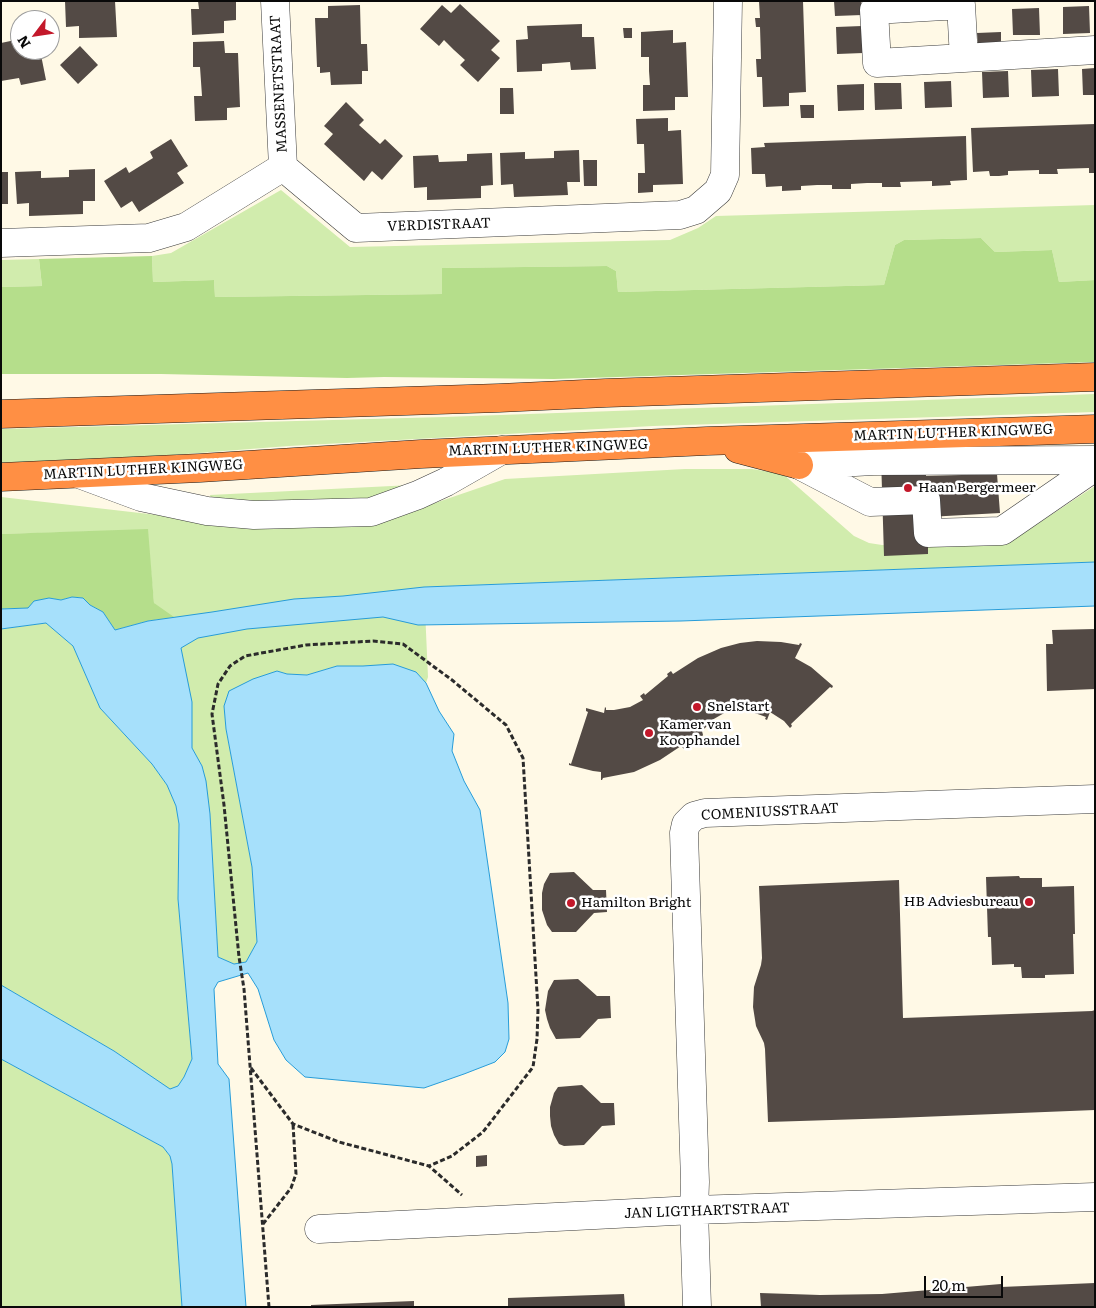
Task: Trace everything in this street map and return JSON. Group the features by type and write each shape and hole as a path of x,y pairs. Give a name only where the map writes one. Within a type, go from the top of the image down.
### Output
{"highway":[{"path":"1,414 1095,377"},
{"name":"MARTIN LUTHER KINGWEG","path":"1,477 200,468 421,454 707,441 1095,429"},
{"path":"707,441 799,465"}],"street":[{"name":"MASSENETSTRAAT","path":"275,1 283,167"},
{"name":"VERDISTRAAT","path":"283,167 356,228 680,215 696,210 718,191 725,175 728,1"},
{"path":"964,58 1095,50"},
{"path":"1,243 149,238 186,227 283,167"},
{"path":"79,474 142,497 207,511 254,515 371,512 418,495 446,482 502,450"},
{"path":"799,465 872,461 1095,460"},
{"path":"925,461 928,533 1002,531 1095,467"},
{"path":"799,465 870,502 926,500"},
{"name":"COMENIUSSTRAAT","path":"694,1210 684,833 686,824 694,816 705,813 1095,799"},
{"name":"JAN LIGTHARTSTRAAT","path":"319,1229 694,1210 1095,1197"},
{"path":"694,1210 697,1307"}],"path":[{"path":"250,1068 293,1124 340,1142 429,1166 452,1156 483,1132 533,1068 538,1010 523,758 506,725 452,680 403,644 374,641 306,645 246,656 230,666 218,684 212,714 244,989 250,1068 270,1307"},
{"path":"263,1224 291,1188 296,1174 293,1124"}],"green space":[{"path":"281,190 350,247 670,240 698,228 716,216 1095,205 1095,280 1059,282 1052,250 995,252 981,238 904,240 895,245 884,285 618,292 616,271 607,266 442,268 442,294 215,297 214,280 153,282 152,256 171,253"},
{"path":"981,238 995,252 1052,250 1059,282 1095,280 1095,362 554,379 1,374 1,287 42,286 39,259 152,256 153,282 214,280 215,297 442,294 442,268 607,266 616,271 618,292 884,285 895,245 904,240"},
{"path":"39,259 42,286 1,287 1,260"},
{"path":"1095,394 1095,412 653,426 289,446 121,459 1,463 1,429 444,417"},
{"path":"685,469 752,469 783,474 854,536 869,543 882,545 1013,540 1095,486 1095,562 424,587 428,677 426,683 416,672 363,666 337,666 307,675 287,674 277,671 224,706 226,729 252,867 257,942 246,962 234,964 218,957 210,814 202,766 192,748 192,702 154,603 147,530 1,534 1,497 253,526 371,525 505,479"},
{"path":"412,485 373,499 259,504 211,499 210,495"},
{"path":"148,529 154,603 174,617 148,621 115,630 103,612 90,605 83,598 72,597 61,600 49,598 28,608 1,609 1,534"},
{"path":"46,623 73,646 100,708 152,764 167,785 176,806 179,824 178,899 192,1059 178,1086 170,1090 114,1051 1,985 1,629"},
{"path":"1,1059 163,1147 170,1156 182,1307 1,1307"}],"water":[{"path":"1095,562 1095,606 681,621 418,625 383,617 247,629 198,638 181,648 192,702 192,748 202,766 210,814 218,957 234,964 246,962 257,942 252,867 226,729 224,706 229,691 253,679 277,671 287,674 307,675 337,666 393,664 416,672 426,683 439,711 454,734 452,751 464,781 480,810 508,1003 509,1039 505,1052 495,1062 424,1088 305,1077 286,1060 274,1040 258,989 248,973 218,982 214,989 218,1064 229,1079 246,1307 182,1307 172,1164 170,1156 163,1147 1,1059 1,985 114,1051 170,1089 178,1086 192,1059 178,899 179,824 176,806 167,785 152,764 100,708 73,646 46,623 1,629 1,609 28,608 34,601 49,598 61,600 72,597 83,598 90,605 103,612 115,630 148,621 294,599 343,596 424,587"}],"building":[{"path":"65,1 115,1 117,37 79,38 79,26 66,27"},
{"path":"198,1 236,1 236,20 224,21 224,33 192,35 191,9 199,9"},
{"path":"759,1 803,1 806,92 789,93 789,106 763,107 762,77 757,77 756,59 761,59 760,27 756,27 755,18 760,18"},
{"path":"834,1 861,1 862,15 835,16"},
{"path":"460,4 500,41 491,50 500,58 478,82 460,65 465,60 444,40 439,46 420,29 442,5 451,13"},
{"path":"360,5 361,44 367,44 368,71 362,71 362,84 331,85 330,72 320,73 320,67 317,67 315,18 328,18 328,6"},
{"path":"1089,6 1090,33 1063,34 1063,7"},
{"path":"1039,8 1040,35 1013,35 1012,9"},
{"path":"582,24 582,37 594,37 596,69 571,70 570,62 542,64 542,71 517,72 516,40 528,39 527,26"},
{"path":"862,26 863,53 837,54 836,27"},
{"path":"623,28 632,28 632,38 624,38"},
{"path":"673,30 673,43 686,42 688,97 675,97 675,110 643,111 643,85 650,85 649,57 641,57 641,32"},
{"path":"1001,32 1001,43 978,44 977,33"},
{"path":"10,41 10,60 42,60 46,80 21,85 19,78 1,81 1,43"},
{"path":"224,41 225,53 238,53 240,107 227,108 227,120 195,121 194,96 202,96 200,67 193,67 193,42"},
{"path":"80,46 98,65 78,84 60,65"},
{"path":"1095,68 1095,95 1083,95 1082,69"},
{"path":"1058,69 1059,96 1032,97 1031,70"},
{"path":"1008,71 1009,97 983,98 982,72"},
{"path":"951,81 952,107 925,108 924,82"},
{"path":"874,83 901,83 902,109 875,110"},
{"path":"864,84 864,110 838,111 837,85"},
{"path":"500,88 513,88 514,114 500,114"},
{"path":"346,102 364,120 359,125 380,144 385,139 403,156 382,180 372,171 364,181 324,144 333,134 324,126"},
{"path":"800,105 814,105 814,118 801,118"},
{"path":"668,118 668,131 681,130 683,184 653,185 653,192 638,193 638,173 645,173 644,144 637,144 636,119"},
{"path":"1095,124 1095,173 1089,173 1089,168 1057,169 1058,174 1039,174 1039,170 1008,171 1008,175 990,176 989,171 973,172 971,128"},
{"path":"966,136 967,180 950,181 951,185 932,186 932,181 900,182 901,187 882,187 882,183 867,183 851,184 851,189 832,189 832,185 817,185 801,186 801,190 782,191 782,186 766,187 765,174 752,174 751,148 765,147 764,143"},
{"path":"171,139 188,166 177,173 184,183 139,212 132,201 121,208 104,181 126,167 129,173 153,158 150,152"},
{"path":"579,150 580,182 567,182 568,195 514,197 513,184 501,185 500,153 525,152 525,159 554,158 554,151"},
{"path":"492,153 493,185 481,186 481,198 427,200 427,187 414,188 413,156 438,155 439,162 467,161 467,154"},
{"path":"583,160 597,160 597,186 584,186"},
{"path":"95,169 95,201 83,201 83,214 29,216 29,203 17,204 15,172 41,171 41,178 69,177 69,170"},
{"path":"1,172 8,172 8,204 1,204"},
{"path":"925,455 926,476 997,474 1000,513 928,517 928,554 884,556 881,457"},
{"path":"1095,629 1095,689 1047,691 1046,644 1053,644 1052,630"},
{"path":"757,641 802,644 795,658 811,667 833,686 791,724 790,728 784,721 770,712 767,720 765,719 766,717 741,708 726,712 712,720 714,723 711,727 709,724 702,731 703,735 700,739 693,738 686,744 687,746 684,749 681,746 660,760 634,772 601,780 601,772 569,765 569,763 571,764 588,712 586,708 604,713 605,707 606,710 614,710 630,707 643,700 640,696 644,693 645,695 668,676 667,674 671,671 673,674 698,658 721,648"},
{"path":"574,872 593,890 606,890 607,912 594,913 576,932 552,932 547,925 542,910 544,884 550,873"},
{"path":"1019,876 1020,878 1042,878 1042,887 1074,886 1074,974 1045,975 1045,978 1022,978 1021,967 1014,967 1014,964 992,965 991,937 988,937 986,877"},
{"path":"899,880 903,1018 1095,1010 1095,1110 768,1122 765,1049 756,1026 753,1007 754,987 762,958 759,886"},
{"path":"578,979 597,996 610,996 611,1018 598,1019 580,1038 556,1039 550,1028 545,1010 548,991 554,980"},
{"path":"582,1085 601,1103 614,1103 615,1125 602,1126 584,1145 564,1146 559,1144 551,1126 550,1107 554,1093 558,1087"},
{"path":"487,1155 487,1166 476,1167 476,1156"},
{"path":"1095,1283 1095,1307 761,1307 760,1293 820,1295 882,1294 1001,1284 1001,1287"},
{"path":"624,1294 625,1307 508,1307 508,1298"},
{"path":"414,1301 414,1307 311,1307 311,1305"}],"place":[{"name":"Haan Bergermeer","path":"908,488"},
{"name":"SnelStart","path":"697,707"},
{"name":"Kamer van Koophandel","path":"649,733"},
{"name":"HB Adviesbureau","path":"1029,902"},
{"name":"Hamilton Bright","path":"571,903"}]}
